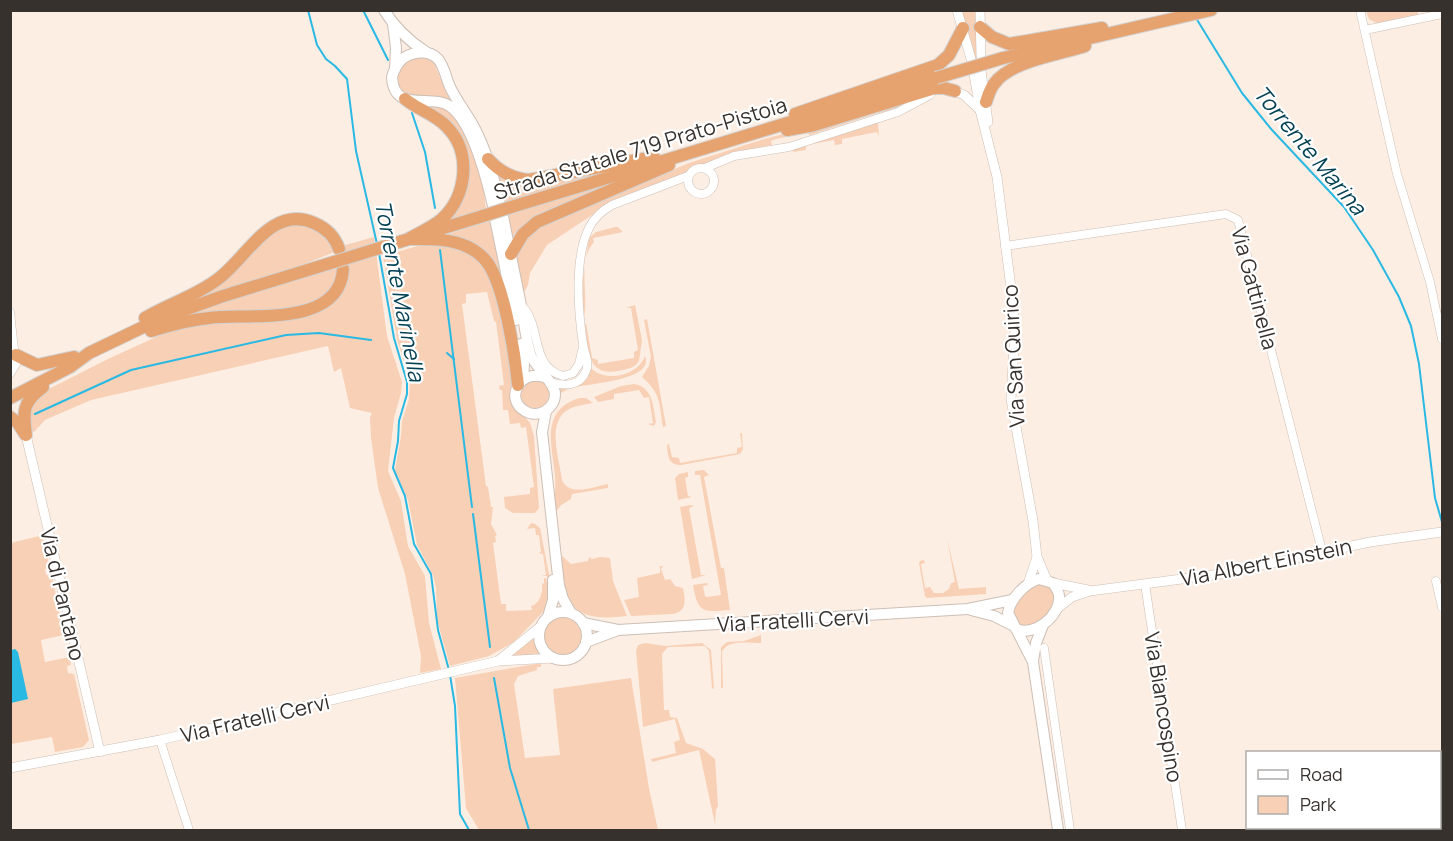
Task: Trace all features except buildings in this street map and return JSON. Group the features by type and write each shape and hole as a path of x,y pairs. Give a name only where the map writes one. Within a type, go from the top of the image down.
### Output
{"highway":[{"name":"Strada Statale 719 Prato-Pistoia","path":"10,398 106,344 162,318 195,306 338,266 409,239 497,211 1003,58 1211,10"},
{"path":"980,27 992,37 1009,44 1084,30 1156,22"},
{"path":"983,106 994,84 1005,73 1020,64 1060,54 1156,22"},
{"path":"744,136 812,106 938,65 949,54 963,28"},
{"path":"744,136 814,125 935,88 955,91"},
{"path":"405,99 439,120 451,132 460,148 463,165 462,182 454,203 440,220 409,239"},
{"path":"488,159 506,174 529,180 705,148"},
{"path":"511,254 523,234 537,222 705,148"},
{"path":"106,344 149,315 217,280 231,269 261,236 280,222 294,219 314,223 332,236 339,249"},
{"path":"409,239 444,239 458,242 485,260 494,274 501,297 521,382"},
{"path":"106,344 171,325 209,318 290,314 313,309 324,303 337,290 341,280 338,266"},
{"path":"13,351 37,365 72,362"},
{"path":"26,435 24,416 29,399 72,362"},
{"name":"Strada Statale 719 Prato-Pistoia","path":"10,389 72,362"},
{"path":"10,417 18,423 26,435"}],"main road":[{"path":"384,10 393,24 410,42 433,55 440,62 449,86 474,127 488,159 497,211 524,358 521,382 516,395 517,402 523,410 538,414 550,407 554,398 554,390 530,352 511,254 497,211 481,162 457,112 443,102 417,102 405,99 397,92 393,84 392,77 400,61 408,55 426,52"},
{"path":"393,24 396,48 395,69"},
{"path":"521,382 533,375 547,379"},
{"path":"546,411 542,432 559,585 563,599 571,613"},
{"path":"530,413 537,434 554,590 548,617"},
{"path":"1028,584 1039,579 1050,581"},
{"name":"Via San Quirico","path":"1050,581 1059,596 1058,608"},
{"name":"Via San Quirico","path":"1012,600 1028,584"},
{"path":"1012,600 1008,613 1033,662 1053,750 1058,831"},
{"name":"Via Fratelli Cervi","path":"571,613 584,623 618,630 968,609 1012,600"},
{"path":"1014,627 1029,632 1043,624 1058,608"},
{"name":"Via Fratelli Cervi","path":"968,609 994,616 1014,627"},
{"path":"548,617 559,612 571,613"},
{"name":"Via Fratelli Cervi","path":"540,627 548,617"},
{"path":"584,623 586,642"},
{"path":"1033,662 1036,643 1043,624"},
{"path":"540,627 539,642 543,650 554,658"},
{"name":"Via Fratelli Cervi","path":"554,658 563,660 575,657 584,648 586,642 618,630"}],"street":[{"path":"957,10 976,58 980,10"},
{"path":"1360,10 1397,174 1430,282 1443,339"},
{"path":"1365,30 1443,14"},
{"name":"Via San Quirico","path":"977,72 992,154 1015,329 1011,399 1037,556 1050,581"},
{"path":"547,379 566,385 580,379 587,369 579,302 580,269 589,228 607,208 688,177 693,170 705,168 734,156 799,143 898,112 925,96 936,93 955,91 983,106"},
{"path":"666,186 691,190 697,194 705,193 711,188 725,161"},
{"path":"705,168 711,173 714,181"},
{"path":"688,177 691,190"},
{"name":"Via Gattinella","path":"1005,246 1227,214 1238,220 1322,551"},
{"path":"520,304 529,318 541,357 554,372 563,376 573,373 579,364 583,346"},
{"path":"10,312 16,364 10,374"},
{"name":"Via di Pantano","path":"26,435 100,752"},
{"name":"Via Albert Einstein","path":"1058,608 1072,597 1090,591 1220,574 1322,551 1443,532"},
{"name":"Via San Quirico","path":"1028,584 1037,556"},
{"name":"Via Albert Einstein","path":"1050,581 1090,591"},
{"path":"1436,581 1443,607"},
{"name":"Via Biancospino","path":"1145,584 1182,831"},
{"name":"Via Fratelli Cervi","path":"498,661 540,627"},
{"path":"1044,648 1053,750 1071,831"},
{"name":"Via Fratelli Cervi","path":"10,768 160,740 498,661 554,658"},
{"path":"160,740 189,831"}],"green space":[{"path":"960,11 978,11 979,75"},
{"path":"1366,11 1418,11 1418,15 1378,24 1369,19"},
{"path":"417,56 430,58 434,63 447,94 456,106 427,97 404,94 398,81 399,71"},
{"path":"908,102 898,109 878,113 810,135 808,133 776,139 771,141 772,145 732,153 709,165 693,165 684,175 613,201 547,245 530,273 528,285 523,294 516,265 517,255 532,228 689,163 764,139"},
{"path":"425,104 435,104 455,115 470,143 483,183 486,210 448,221 467,167"},
{"path":"875,122 878,123 879,137 877,132 842,139 842,144 835,145 834,140 806,145 806,150 793,152 794,148"},
{"path":"629,166 504,203 497,172 504,177"},
{"path":"633,176 549,212 512,242 505,215"},
{"path":"491,220 510,308 497,273 446,235"},
{"path":"289,223 322,230 337,251 297,267 166,309 202,293 263,238"},
{"path":"615,227 623,232 593,238 594,242 586,259 584,317 582,285 589,238 596,232"},
{"path":"374,237 387,336 402,382 394,418 388,471 401,501 408,546 425,576 429,623 441,669 420,673 421,656 405,574 378,488 371,438 370,417 372,413 350,408 341,368 334,372 328,346 91,400 45,420 34,432 30,430 27,418 35,396 180,326 304,315 346,273 347,264 342,246"},
{"path":"428,243 459,246 484,263 499,301 514,381 510,390 511,401 530,423 534,436 539,508 535,513 513,513 505,508 504,497 530,494 530,488 534,487 526,427 521,428 520,423 510,424 508,410 503,410 502,390 499,386 504,385 496,322 487,292 466,294 466,303 462,304 486,486 491,507 493,507 491,524 497,535 495,536 496,542 493,543 501,604 506,604 506,611 532,610 531,606 537,603 540,597 544,578 547,583 550,583 548,600 543,612 514,642 489,656 450,666 437,620 436,587 433,575 417,545 408,500 395,470 402,421 409,399 410,382 397,339 383,256"},
{"path":"340,268 334,287 314,305 173,321 196,311 289,281"},
{"path":"635,305 642,340 639,361 624,370 608,372 600,370 591,359 586,323 592,358 598,360 598,364 634,358 634,352 638,350 631,308 626,308"},
{"path":"647,319 666,426 663,427 656,394 642,377 649,366 651,357 644,320"},
{"path":"645,356 645,364 640,371 631,376 570,388 559,394 558,386 563,387 591,368 604,375 621,375 636,368"},
{"path":"535,380 545,384 549,394 545,404 535,408 525,404 521,394 525,384"},
{"path":"634,384 649,393 656,422 654,426 648,424 653,423 649,397 644,398 639,390 614,394 614,399 598,402 594,397 621,386"},
{"path":"579,398 586,398 593,403 574,407 565,412 556,428 562,480 565,485 576,490 608,484 608,488 572,494 571,499 561,505 554,514 555,481 551,441 553,420 558,411"},
{"path":"740,433 742,433 743,449 740,454 681,465 671,462 668,456 667,445 669,444 672,457 679,458 680,463 737,453 737,448 742,447"},
{"path":"704,470 709,475 704,477 721,568 724,568 730,610 708,611 703,609 697,601 693,585 707,583 708,585 703,586 707,597 721,595 700,475 695,475 695,471"},
{"path":"688,472 688,477 685,478 688,496 692,497 678,500 675,478 679,474"},
{"path":"694,506 689,508 701,575 706,575 692,579 680,507"},
{"path":"531,523 540,528 550,580 547,576 541,576 546,575 543,554 538,553 541,552 539,535 536,535 535,528 527,529"},
{"path":"43,535 50,568 45,569 46,575 52,576 64,635 41,640 45,662 70,657 71,665 67,666 68,673 74,674 89,740 83,747 55,752 52,737 11,744 11,543"},
{"path":"947,538 959,589 986,587 986,594 927,598 925,596 920,561 924,560 925,563 921,564 925,588 930,587 934,593 943,593 949,589 951,583 955,582"},
{"path":"562,556 571,564 588,561 589,557 592,559 610,558 613,581 627,616 594,616 584,614 577,609 570,602 566,593"},
{"path":"660,566 663,566 661,569 665,580 670,579 675,586 683,588 685,600 683,607 673,614 631,616 624,600 639,597 637,578 660,573"},
{"path":"1039,583 1049,586 1054,593 1053,607 1037,625 1021,626 1012,613 1014,608 1026,591"},
{"path":"562,617 576,622 581,636 576,650 562,655 548,650 543,636 548,622"},
{"path":"761,635 761,643 733,643 725,648 722,652 723,688 721,688 721,647 727,642 744,641"},
{"path":"534,638 539,654 505,658"},
{"path":"645,643 666,646 702,643 711,650 714,688 712,689 709,651 705,646 668,647 662,654 664,710 669,710 670,717 677,718 686,743 703,749 715,759 718,806 715,824 699,750 652,762 651,759 676,753 674,742 680,740 675,719 643,727 636,651 638,645"},
{"path":"541,663 541,667 537,667 537,670 518,676 514,684 525,758 560,755 553,689 631,678 658,830 479,830 466,808 455,678"}],"water":[{"path":"15,649 18,652 28,699 11,703 11,650"}],"waterway":[{"name":"Torrente Marinella","path":"308,10 317,45 326,59 347,79 356,151 377,244"},
{"path":"363,10 388,60"},
{"name":"Torrente Marina","path":"1196,18 1242,93 1272,130 1344,207 1373,250 1399,297 1411,326 1419,364 1435,498 1442,522"},
{"path":"412,113 425,152 435,208"},
{"path":"440,250 472,507"},
{"name":"Torrente Marinella","path":"379,253 394,338 407,382 407,394 399,421 393,468 405,496 414,544 431,574 438,630 449,670"},
{"path":"35,414 131,370 286,335 319,333 371,340"},
{"path":"447,353 454,359"},
{"path":"473,514 490,647"},
{"name":"Torrente Marinella","path":"450,675 455,706 460,814 469,830"},
{"path":"494,678 510,768 529,830"}]}
